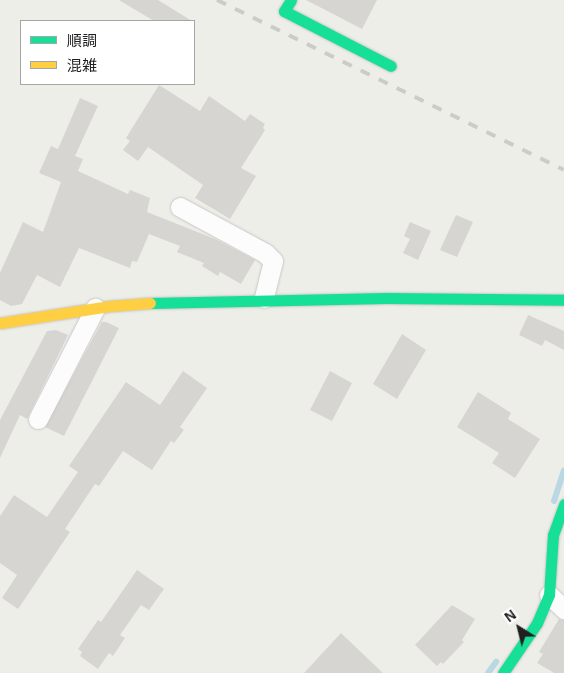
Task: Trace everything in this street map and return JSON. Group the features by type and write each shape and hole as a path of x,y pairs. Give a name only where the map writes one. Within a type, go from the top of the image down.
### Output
{"street":[{"path":"291,0 284,11 390,66"},
{"path":"180,207 264,253 273,261 264,298"},
{"path":"0,323 95,308 180,300 264,298 564,300"},
{"path":"38,419 95,308"},
{"path":"503,673 537,624 548,595 553,535 564,504"},
{"path":"548,595 564,609"}],"building":[{"path":"119,0 158,0 190,20 152,20"},
{"path":"306,0 377,0 362,29"},
{"path":"159,85 200,111 209,96 245,121 250,114 265,124 263,128 265,130 241,168 256,176 230,219 195,198 203,185 148,147 138,161 123,150 130,141 126,138"},
{"path":"80,98 98,106 75,156 83,159 78,171 128,194 130,190 150,198 147,212 215,239 255,260 241,284 220,272 218,276 202,266 204,263 177,252 180,246 149,234 137,262 132,261 130,268 79,248 60,287 37,275 22,304 11,306 0,300 0,273 23,222 43,232 61,182 39,173 51,146 58,149"},
{"path":"456,215 473,222 457,257 440,250"},
{"path":"410,222 431,231 418,260 403,253 410,239 404,236"},
{"path":"528,315 564,331 564,350 545,340 542,346 519,335"},
{"path":"102,322 119,328 64,436 45,427"},
{"path":"56,330 68,335 27,419 20,415 0,458 0,420 47,331"},
{"path":"402,334 426,350 397,399 373,384"},
{"path":"183,371 207,388 180,427 184,430 174,443 171,441 152,470 123,451 99,486 95,484 65,529 70,532 18,609 2,598 17,575 0,563 0,516 14,495 47,517 78,472 69,466 126,382 160,405"},
{"path":"330,371 352,383 332,421 310,410"},
{"path":"478,392 511,413 508,419 540,439 515,478 492,463 499,453 457,427"},
{"path":"137,570 164,589 149,610 141,605 120,635 125,638 113,656 109,653 98,669 80,656 82,652 78,649 98,620 101,622"},
{"path":"452,605 475,619 462,640 464,642 443,664 441,662 437,666 415,645"},
{"path":"559,619 564,620 564,673 554,673 537,663 543,654 539,652"},
{"path":"341,633 383,673 304,673"}],"waterway":[{"path":"554,501 564,471"},
{"path":"488,673 496,662"}],"railway":[{"path":"217,0 564,170"}],"traffic: fast":[{"path":"291,0 284,11 391,66"},
{"path":"150,303 386,298 564,300"},
{"path":"503,673 537,623 549,595 553,535 564,504"}],"traffic: slow":[{"path":"0,323 110,306 150,303"}]}
